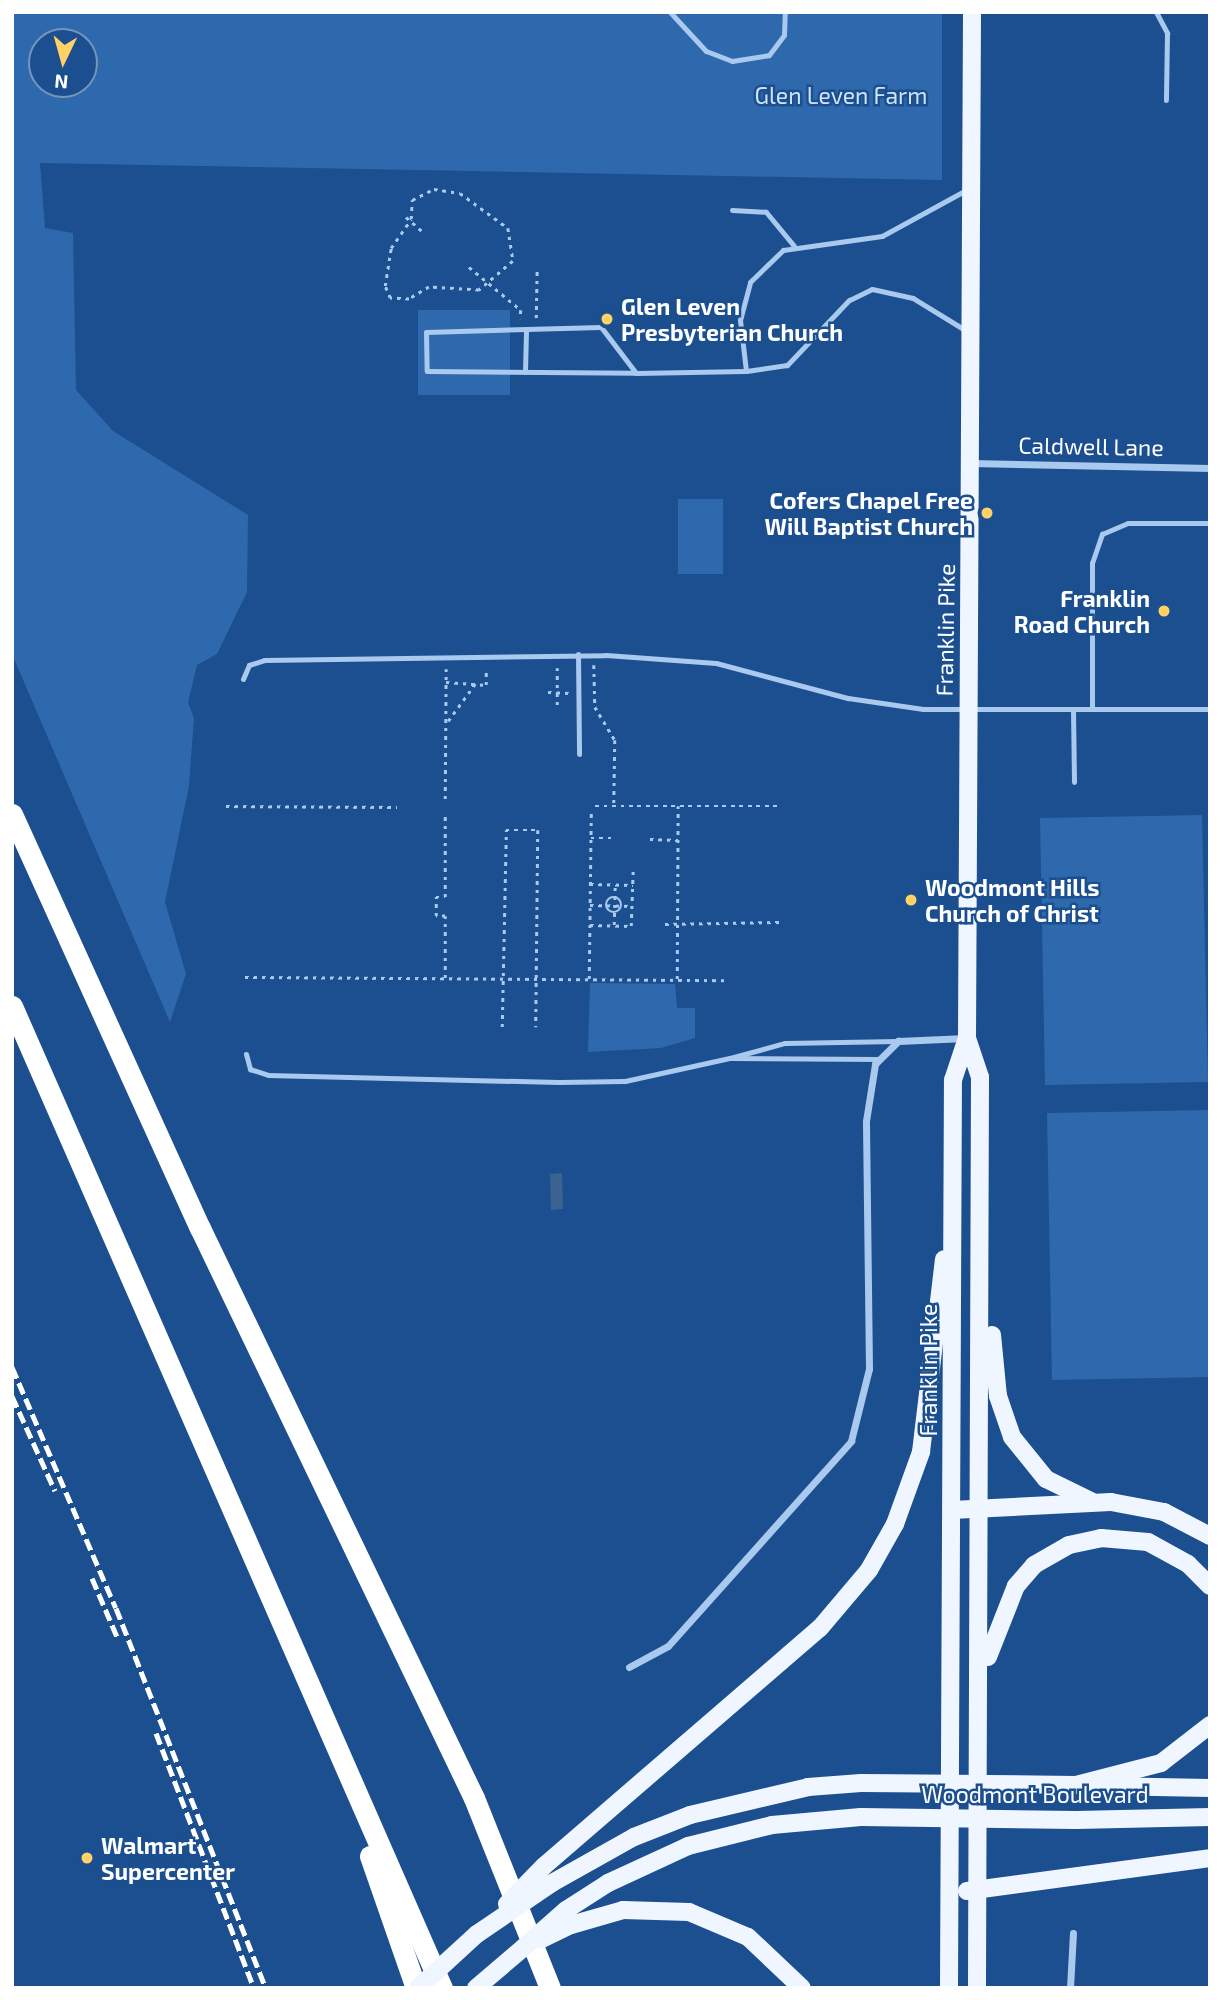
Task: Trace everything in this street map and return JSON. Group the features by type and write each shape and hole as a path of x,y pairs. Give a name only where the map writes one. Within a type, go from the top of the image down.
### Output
{"highway":[{"path":"12,814 200,1228 474,1798 550,1986"},
{"path":"12,1006 442,1988"},
{"path":"321,1712 417,1988"}],"main road":[{"name":"Franklin Pike","path":"972,12 967,1038 979,1077 981,1698"},
{"name":"Franklin Pike","path":"949,1988 954,1704 953,1080 967,1038"},
{"path":"417,1988 477,1934 544,1866 820,1628 878,1556 911,1487 925,1431 953,1193"},
{"path":"981,1194 995,1374 1006,1425 1046,1479 1091,1501"},
{"path":"952,1510 1091,1501 1164,1512 1210,1536"},
{"path":"977,1988 981,1698 990,1648 1009,1597 1034,1565 1058,1550 1101,1538 1147,1542 1188,1564 1210,1586"},
{"path":"1076,1786 1161,1763 1210,1725"},
{"name":"Woodmont Boulevard","path":"477,1934 552,1883 634,1837 690,1815 808,1787 861,1783 1210,1788"},
{"name":"Woodmont Boulevard","path":"568,1917 608,1882 688,1846 772,1825 861,1817 1076,1820 1210,1817"},
{"path":"951,1891 979,1891 1210,1858"},
{"path":"476,1988 523,1948 568,1917 623,1910 689,1912 748,1937 802,1988"}],"street":[{"name":"Caldwell Lane","path":"971,463 1210,468"},
{"path":"629,1667 674,1640 838,1461 858,1426 869,1369 866,1121 877,1059 898,1041 967,1038"},
{"path":"1070,1988 1073,1933"}],"lane":[{"path":"670,12 706,51 732,61 769,55 783,35 785,12"},
{"path":"1156,12 1167,33 1166,100"},
{"path":"746,372 744,295 768,260 794,246 882,236 971,187"},
{"path":"733,210 766,212 794,246"},
{"path":"636,373 601,327 426,332 427,371 636,373 746,372 787,365 849,300 872,289 913,298 971,334"},
{"path":"523,331 526,372"},
{"path":"1092,709 1092,563 1102,534 1128,523 1210,523"},
{"path":"578,654 579,754"},
{"path":"243,678 258,660 594,654 707,662 848,698 968,712 1210,709"},
{"path":"1073,709 1074,782"},
{"path":"246,1054 250,1069 268,1075 545,1082 625,1081 785,1043 898,1041"},
{"path":"730,1058 877,1059"}],"path":[{"path":"448,189 508,229 515,256 491,285 474,290 429,287 403,300 387,295 391,248 408,219 417,194 448,189"},
{"path":"408,219 423,232"},
{"path":"468,267 520,310 523,331"},
{"path":"536,327 537,268"},
{"path":"594,654 595,707 615,740 614,806"},
{"path":"445,799 446,657"},
{"path":"545,668 594,667"},
{"path":"446,682 486,685 486,668 498,668"},
{"path":"556,705 557,668"},
{"path":"446,723 475,684"},
{"path":"226,806 397,807"},
{"path":"595,806 782,806"},
{"path":"677,979 678,806"},
{"path":"590,979 591,811"},
{"path":"445,814 445,897 436,897 436,916 445,916 445,978"},
{"path":"502,1027 506,830 538,830 536,1027"},
{"path":"591,838 615,838"},
{"path":"650,839 678,840"},
{"path":"590,925 631,926 633,868"},
{"path":"590,884 633,885"},
{"path":"614,925 615,884"},
{"path":"607,905 615,898"},
{"path":"615,898 622,906"},
{"path":"590,905 632,906"},
{"path":"607,905 614,913"},
{"path":"614,913 622,906"},
{"path":"665,924 782,922"},
{"path":"245,977 728,979"}],"green space":[{"name":"Glen Leven Farm","path":"12,12 942,12 942,180 40,163 45,228 73,233 76,390 113,431 248,515 247,592 217,654 197,665 188,702 194,718 189,786 165,902 186,974 170,1022 12,654"},
{"path":"418,310 510,310 510,395 418,395"},
{"path":"678,499 723,499 723,574 678,574"},
{"path":"1202,815 1208,1082 1045,1085 1040,818"},
{"path":"590,983 675,984 677,1008 695,1008 695,1038 661,1048 588,1052"},
{"path":"1210,1110 1210,1377 1052,1380 1047,1113"}],"shaded area":[{"path":"562,1173 563,1209 551,1210 550,1174"}],"railway":[{"path":"12,1367 116,1608 266,1988"},
{"path":"12,1396 55,1491"},
{"path":"92,1578 118,1639"},
{"path":"156,1733 254,1988"}],"place":[{"name":"Glen Leven Presbyterian Church","path":"607,319"},
{"name":"Cofers Chapel Free Will Baptist Church","path":"987,513"},
{"name":"Franklin Road Church","path":"1164,611"},
{"name":"Woodmont Hills Church of Christ","path":"911,900"},
{"name":"Walmart Supercenter","path":"87,1858"}]}
